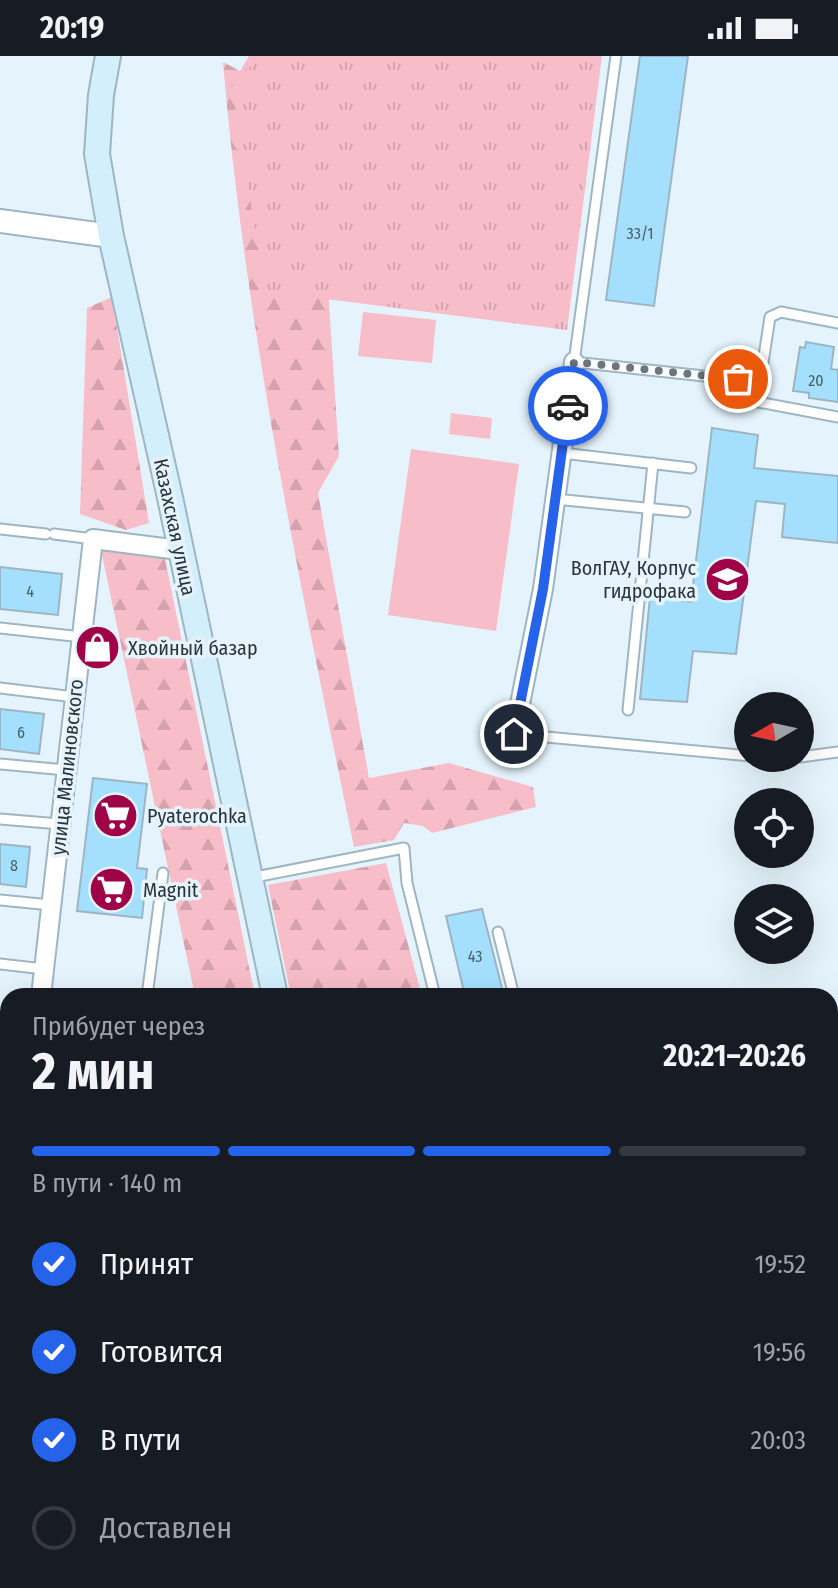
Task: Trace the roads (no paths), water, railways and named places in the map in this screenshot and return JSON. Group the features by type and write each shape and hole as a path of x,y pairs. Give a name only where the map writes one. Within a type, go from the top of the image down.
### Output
{"main road":[{"name":"Казахская улица","path":"108,56 101,95 97,154 111,236 273,988"}],"street":[{"path":"0,221 111,236"},
{"path":"514,734 543,589 574,362"},
{"path":"93,539 179,550"},
{"name":"улица Малиновского","path":"42,988 93,539"}],"lane":[{"path":"616,56 574,362 760,382"},
{"path":"838,323 781,312 770,317 758,402 838,417"},
{"path":"562,453 691,468"},
{"path":"628,710 653,463"},
{"path":"555,499 685,512"},
{"path":"0,529 93,539"},
{"path":"0,628 82,637"},
{"path":"0,688 75,697"},
{"path":"514,734 734,755"},
{"path":"814,755 838,752"},
{"path":"0,764 66,770"},
{"path":"0,819 60,824"},
{"path":"250,878 404,848 407,883 433,988"},
{"path":"148,988 163,873"},
{"path":"0,900 51,905"},
{"path":"498,932 512,988"},
{"path":"0,964 44,969"}],"place":[{"name":"ВолГАУ, Корпус гидрофака","path":"727,579"},
{"name":"Хвойный базар","path":"97,648"},
{"name":"Pyaterochka","path":"116,816"},
{"name":"Magnit","path":"112,890"}]}
